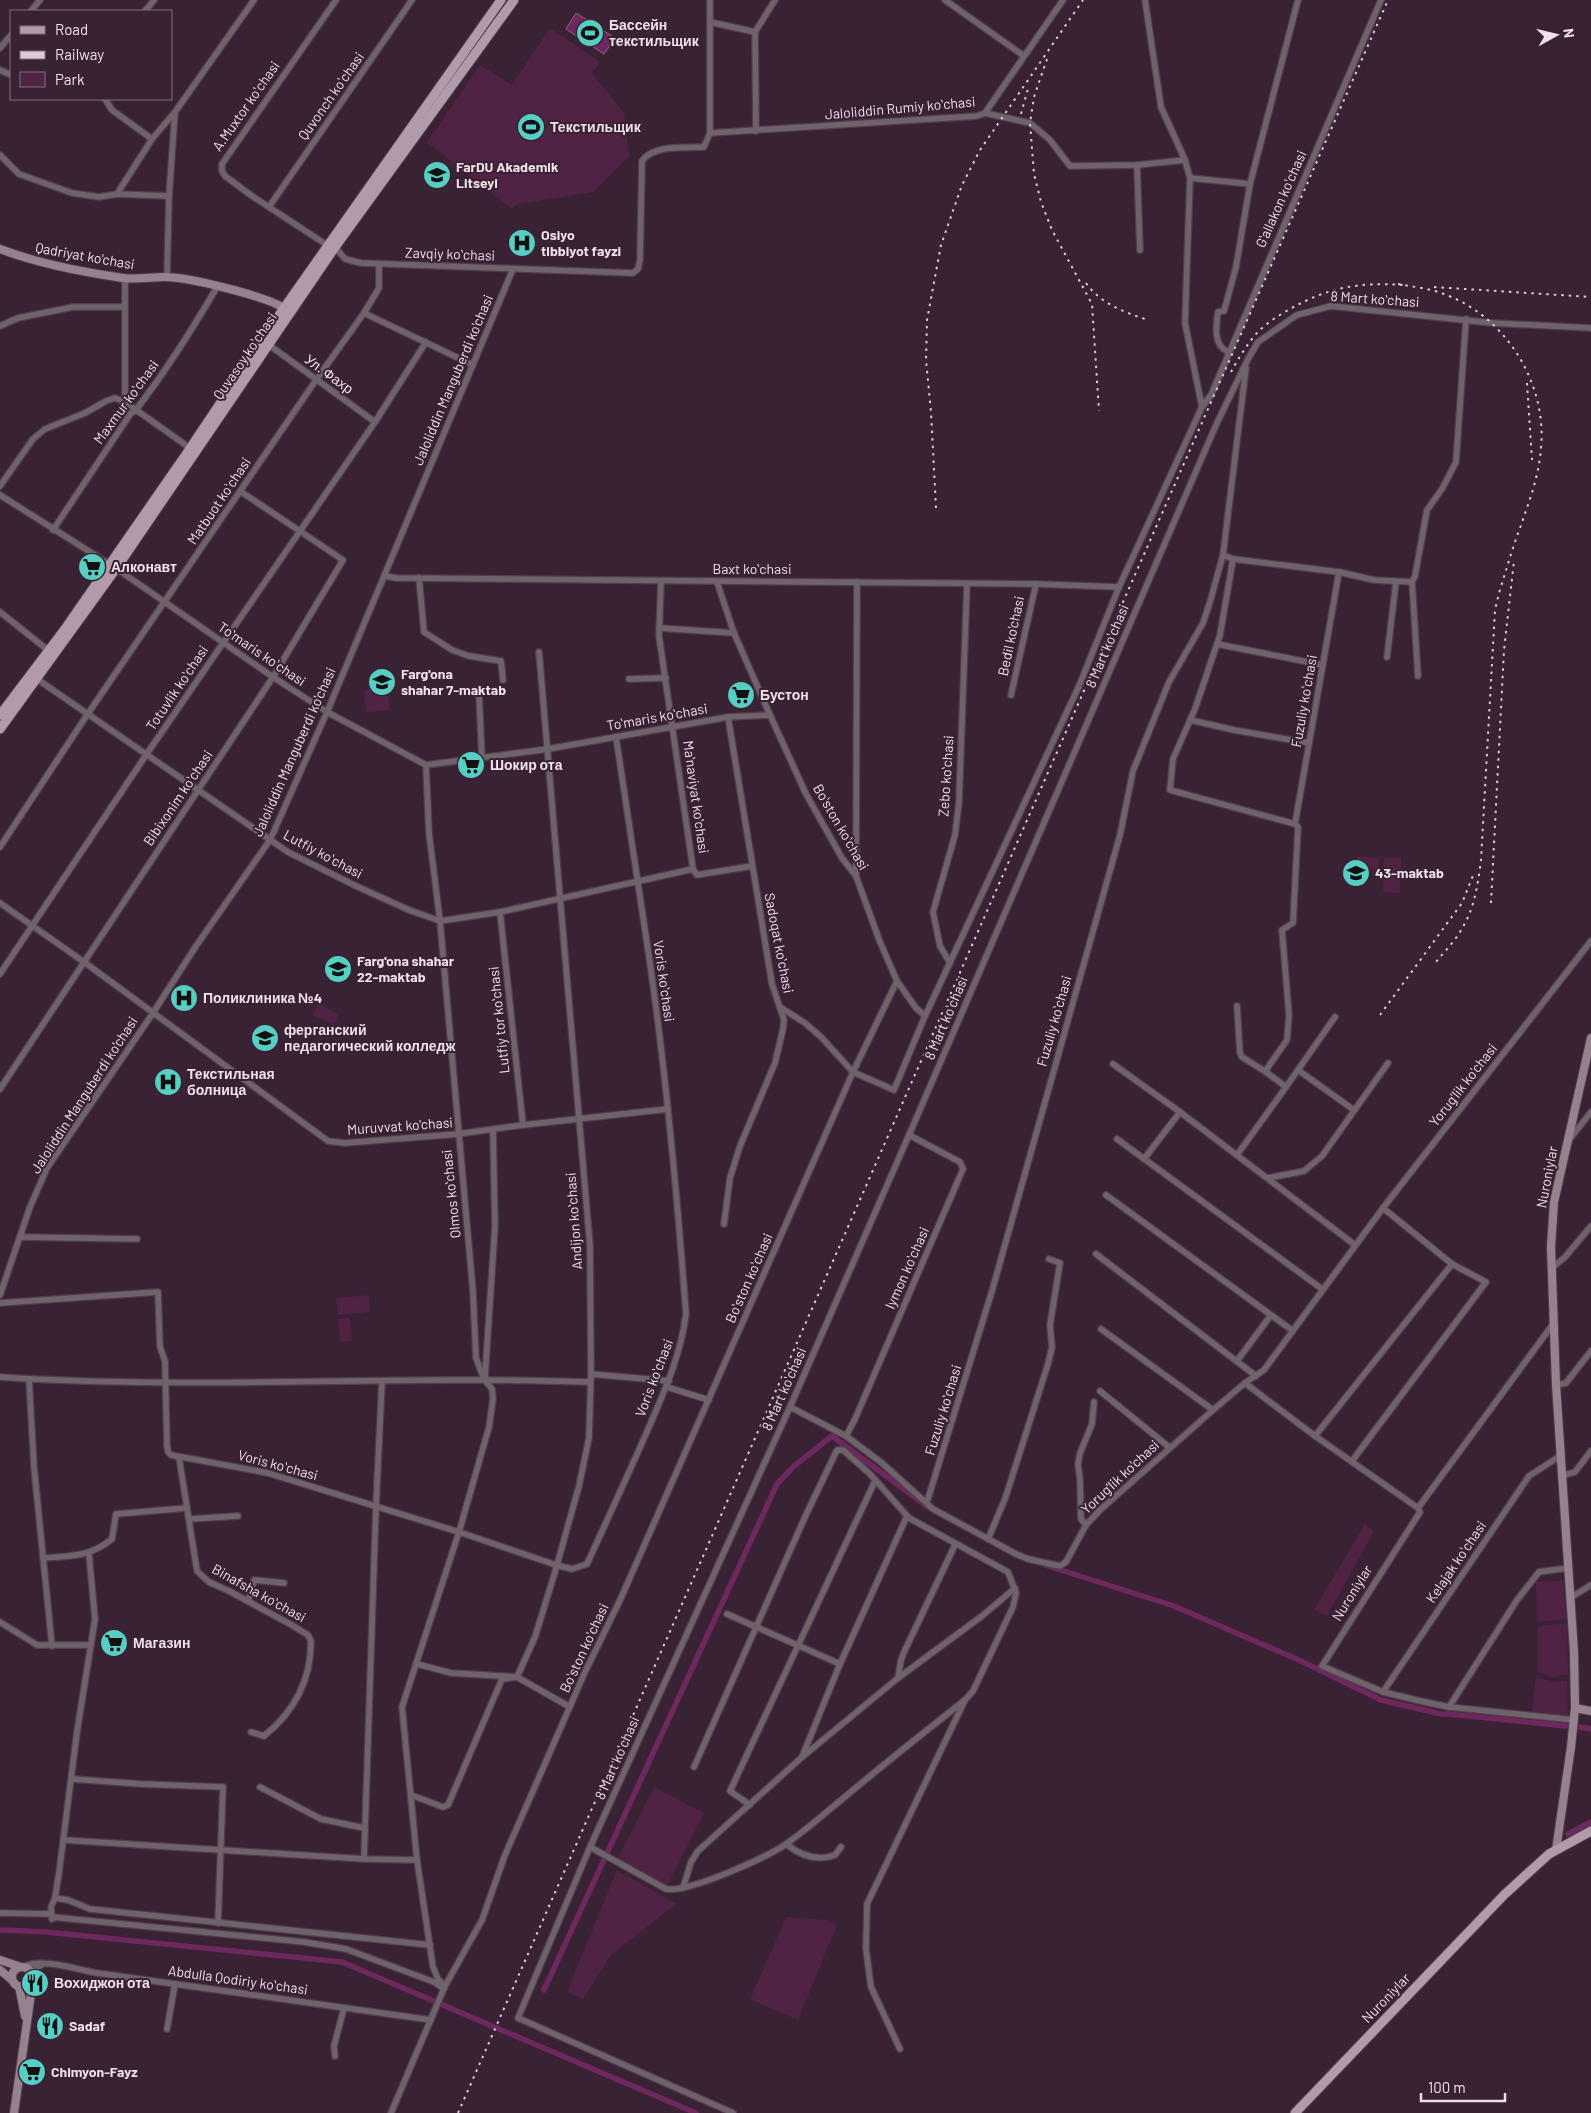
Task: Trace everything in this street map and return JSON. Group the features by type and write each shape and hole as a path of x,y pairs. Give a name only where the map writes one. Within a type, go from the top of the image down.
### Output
{"main road":[{"name":"Quvasoy koʻchasi","path":"0,729 37,679 269,345 331,246 501,0"},
{"name":"Quvasoy koʻchasi","path":"0,715 113,567 284,308 514,0"},
{"name":"Qadriyat ko'chasi","path":"0,249 30,260 125,278 167,277 217,287 275,302 284,308"},
{"name":"Nuroniylar","path":"1295,2113 1504,1896 1556,1850 1575,1720 1575,1708 1574,1652 1561,1476 1553,1324 1554,1202 1591,1038"},
{"path":"1575,1708 1591,1711"},
{"path":"1556,1850 1591,1831"},
{"name":"Abdulla Qodiriy koʻchasi","path":"0,1960 29,1970 31,1979"},
{"path":"12,1980 13,1971 23,1967"},
{"path":"0,1970 19,1986 26,2020"},
{"path":"19,1986 26,1986 31,1979"},
{"path":"14,2113 31,1994 31,1979"}],"street":[{"path":"31,10 40,0"},
{"path":"146,10 154,0"},
{"path":"117,194 152,139 175,112 254,0"},
{"name":"A.Muxtor koʻchasi","path":"331,246 269,207 225,176 222,171 222,164 336,0"},
{"name":"Quvonch koʻchasi","path":"269,207 412,0"},
{"path":"710,0 710,133"},
{"path":"756,131 755,32 775,0"},
{"path":"946,0 1024,56"},
{"name":"Jaloliddin Rumiy koʻchasi","path":"710,133 968,117 984,113 1064,0"},
{"path":"1145,0 1161,107 1185,160 1190,178 1185,324 1202,408"},
{"path":"1228,352 1221,348 1218,343 1217,314 1218,311 1225,309 1233,283 1250,184 1298,0"},
{"name":"Gʻallakon koʻchasi","path":"853,1072 894,1090 925,1016 1075,694 1119,587 1202,408 1211,395 1381,0"},
{"path":"710,22 755,32"},
{"path":"0,48 10,36"},
{"path":"107,100 112,110 152,139"},
{"path":"167,277 169,196 175,112"},
{"path":"984,113 1030,123 1050,140 1070,166 1137,165 1185,160"},
{"name":"Zavqiy koʻchasi","path":"331,246 345,259 361,263 633,273 638,269 640,260 642,161 649,154 661,149 704,147 710,133"},
{"path":"0,155 19,174 52,187 92,196 117,194 169,196"},
{"path":"1137,165 1140,250"},
{"path":"1190,178 1250,184"},
{"name":"Matbuot koʻchasi","path":"0,847 87,715 316,380 364,313 378,288 379,264"},
{"name":"Jaloliddin Manguberdi ko'chasi","path":"0,1295 47,1168 153,1013 196,946 270,840 327,712 513,269"},
{"path":"125,278 125,402"},
{"name":"Maxmur koʻchasi","path":"53,530 131,413 135,411 158,381 192,330 217,287"},
{"name":"8 Mart koʻchasi","path":"733,2113 518,2018 910,1135 1200,463 1247,364 1258,342 1297,315 1331,306 1492,323 1591,328"},
{"path":"0,326 18,318 73,307 125,307"},
{"path":"364,313 474,364"},
{"path":"1418,676 1412,582 1415,576 1426,510 1442,489 1456,462 1466,320"},
{"name":"Totuvlik koʻchasi","path":"0,974 146,755 375,422 426,342"},
{"name":"Ул. Фахр","path":"269,345 375,422"},
{"name":"Fuzuliy koʻchasi","path":"927,1502 1007,1237 1120,835 1132,771 1169,682 1202,623 1223,555 1247,364"},
{"path":"0,486 33,438 45,429 85,413 115,398 125,402 189,450"},
{"path":"240,491 300,532"},
{"name":"Toʻmaris koʻchasi","path":"0,495 113,567 327,712 426,765 548,749 728,717 770,715"},
{"name":"Bibixonim koʻchasi","path":"0,1089 273,677 343,560 300,532"},
{"path":"1223,555 1233,559 1340,572 1374,580 1412,582"},
{"path":"1233,559 1217,644 1190,720 1173,759 1170,790 1295,824 1298,827 1293,923 1282,930 1289,1014 1287,1040 1266,1072"},
{"name":"Fuzuliy koʻchasi","path":"1295,824 1340,572"},
{"name":"Baxt koʻchasi","path":"384,576 718,582 1036,584 1119,587"},
{"path":"420,578 424,632 452,650 469,656 502,661 503,680"},
{"name":"Maʻnaviyat koʻchasi","path":"636,882 693,869 659,636 661,581"},
{"name":"Boʻston koʻchasi","path":"391,2113 444,1991 482,1920 505,1855 570,1707 709,1400 853,1072 897,981 880,942 856,876 842,858 806,794 770,715 734,634 718,582"},
{"path":"856,876 857,582"},
{"path":"1386,657 1396,582"},
{"name":"Bedil ko'chasi","path":"1011,694 1036,584"},
{"name":"Zebo koʻchasi","path":"950,963 940,946 933,912 955,834 967,585"},
{"path":"1,614 51,648"},
{"path":"660,628 734,634"},
{"path":"1217,644 1323,665"},
{"name":"Andijon koʻchasi","path":"518,1676 535,1636 579,1486 589,1438 591,1374 590,1246 539,652"},
{"path":"629,679 666,678"},
{"name":"Lutfiy koʻchasi","path":"37,679 270,840 312,865 409,910 440,921 500,912 636,882"},
{"path":"479,694 482,759"},
{"name":"Sadoqat koʻchasi","path":"724,1224 729,1186 740,1146 775,1063 784,1020 772,984 728,717"},
{"path":"1190,720 1309,743"},
{"name":"Voris koʻchasi","path":"179,1456 268,1473 460,1532 556,1565 572,1569 587,1564 628,1478 668,1384 683,1338 686,1314 668,1109 648,950 636,882 616,737"},
{"name":"Olmos koʻchasi","path":"426,765 429,834 440,921 473,1292 476,1358 484,1380 492,1389 493,1399 489,1427 460,1532 402,1707 417,1860 433,1967 444,1991"},
{"path":"693,869 697,875 752,866"},
{"name":"Muruvvat ko'chasi","path":"0,903 84,962 328,1141 345,1143 458,1134 668,1109"},
{"name":"Lutfiy tor koʻchasi","path":"500,912 522,1125"},
{"name":"Yorug'lik ko'chasi","path":"790,1407 846,1436 882,1463 933,1509 1028,1559 1060,1566 1066,1562 1086,1525 1100,1510 1213,1410 1264,1370 1383,1208 1591,941"},
{"path":"897,981 916,1008 925,1016"},
{"path":"1237,1006 1240,1054 1286,1088"},
{"path":"780,1007 805,1022 853,1072"},
{"path":"1237,1155 1335,1017"},
{"path":"1268,1178 1304,1171 1322,1156 1388,1063"},
{"path":"1113,1064 1268,1178 1355,1246"},
{"path":"1298,1070 1354,1110"},
{"path":"1144,1159 1180,1112"},
{"path":"1569,1140 1591,1112"},
{"path":"484,1380 495,1226 494,1130"},
{"name":"Iymon koʻchasi","path":"846,1436 855,1420 963,1169 960,1162 910,1135"},
{"path":"1117,1139 1322,1289"},
{"path":"1106,1196 1293,1331"},
{"path":"1352,1461 1486,1282 1452,1264 1383,1208"},
{"path":"1552,1268 1565,1258 1591,1226"},
{"path":"20,1237 137,1239"},
{"path":"1096,1254 1256,1376"},
{"path":"988,1539 1011,1482 1052,1347 1050,1324 1060,1263 1049,1259"},
{"path":"1315,1436 1452,1264"},
{"path":"0,1303 158,1292 160,1347 165,1361 164,1382 168,1452 171,1455 179,1456"},
{"path":"1237,1361 1270,1315"},
{"name":"Nuroniylar","path":"1553,1324 1418,1508 1420,1512 1322,1666 1383,1692 1449,1707 1575,1720"},
{"path":"1102,1329 1213,1410"},
{"path":"1556,1385 1566,1383 1591,1351"},
{"path":"591,1374 668,1384 709,1400"},
{"path":"0,1377 79,1382 484,1380 590,1382"},
{"path":"28,1379 52,1646"},
{"path":"364,1859 382,1381"},
{"path":"1245,1383 1315,1436 1418,1508"},
{"path":"1100,1391 1169,1448"},
{"path":"1086,1525 1081,1519 1078,1465 1080,1453 1092,1424 1094,1402"},
{"path":"593,1849 662,1888 673,1890 724,1874 786,1844 965,1700 973,1691 1016,1600 1015,1588 1011,1577 1004,1569 955,1545 907,1516 862,1466 843,1450 840,1450 835,1453 694,1767"},
{"path":"1561,1476 1575,1472 1591,1451"},
{"name":"Binafsha koʻchasi","path":"179,1456 197,1571 208,1582 290,1624 308,1635 311,1641 300,1692 291,1709 279,1724 264,1736 250,1732"},
{"name":"Kelajak koʻchasi","path":"1383,1692 1529,1476 1560,1456"},
{"path":"750,1805 730,1791 797,1644 875,1481"},
{"path":"43,1558 89,1554 112,1540 116,1514 187,1508"},
{"path":"189,1519 238,1516"},
{"path":"802,1758 840,1664 907,1516"},
{"path":"898,1678 905,1650 955,1545"},
{"path":"52,1917 51,1907 55,1898 77,1732 96,1619 89,1554"},
{"path":"1449,1707 1517,1600 1539,1572 1568,1568"},
{"path":"248,1601 254,1580 284,1583"},
{"path":"1570,1598 1591,1585"},
{"path":"683,1888 690,1862 698,1851 802,1758 898,1678 982,1616 1015,1588"},
{"path":"727,1614 840,1664"},
{"path":"0,1622 37,1645 91,1645"},
{"path":"417,1664 451,1673 518,1676 570,1707"},
{"path":"411,1795 446,1807 502,1679 518,1676"},
{"path":"900,2049 870,1987 866,1949 867,1904 965,1700"},
{"path":"72,1778 141,1784 223,1787 218,1923"},
{"path":"260,1787 321,1819 364,1828"},
{"path":"64,1840 364,1859 417,1860"},
{"path":"786,1844 800,1854 818,1858 835,1855 841,1847"},
{"path":"55,1898 68,1900 90,1909 218,1923 307,1930 430,1945"},
{"path":"0,1913 304,1942 346,1949 434,1982 444,1991"},
{"name":"Abdulla Qodiriy koʻchasi","path":"23,1967 30,1964 42,1964 431,2020"},
{"path":"31,1979 36,1968 42,1964"},
{"path":"167,2029 175,1984"},
{"path":"336,2056 334,2046 344,2008"}],"green space":[{"name":"Текстильщик","path":"550,28 600,62 592,73 624,113 629,157 594,192 517,204 512,209 427,142 480,65 512,85"},
{"path":"388,688 390,710 366,712 364,690"},
{"path":"1357,857 1379,858 1378,870 1357,869"},
{"path":"1384,858 1401,858 1400,893 1383,892"},
{"path":"318,1004 339,1014 334,1024 313,1015"},
{"path":"369,1295 370,1312 338,1315 336,1298"},
{"path":"350,1318 352,1341 340,1342 338,1319"},
{"path":"1365,1524 1374,1531 1327,1616 1314,1610"},
{"path":"1563,1580 1567,1619 1537,1622 1536,1582"},
{"path":"1567,1623 1568,1675 1552,1677 1538,1672 1538,1626"},
{"path":"1536,1677 1552,1682 1567,1681 1568,1715 1532,1713"},
{"path":"654,1787 704,1813 667,1886 617,1860"},
{"path":"617,1870 676,1904 611,1955 583,1999 567,1992"},
{"path":"786,1917 827,1920 837,1925 798,2020 750,1999"}],"shaded area":[{"name":"Бассейн текстильщик","path":"576,13 615,38 604,54 566,29"}],"waterway":[{"path":"544,1990 777,1484 793,1467 832,1436 929,1508"},
{"path":"1045,1565 1174,1606 1301,1661 1381,1700 1441,1714 1566,1726"},
{"path":"1580,1727 1591,1729"},
{"path":"1568,1834 1591,1822"},
{"path":"0,1930 46,1932 342,1962 696,2113"}],"railway":[{"path":"936,508 926,360 927,320 941,245 962,185 980,150 1083,0"},
{"path":"458,2113 1388,0"},
{"path":"1047,59 1034,97 1030,123 1034,174 1041,202 1052,230 1092,304 1099,411"},
{"path":"1021,114 1029,85"},
{"path":"1086,283 1106,302 1148,320"},
{"path":"1398,284 1449,296 1470,307 1489,321 1506,338 1519,357 1530,379 1537,401 1541,424 1541,448 1536,479 1509,560 1495,610 1481,860 1477,885 1471,910 1464,925 1435,963"},
{"path":"1231,372 1260,330 1290,309 1331,291 1358,285 1404,285"},
{"path":"1434,287 1591,297"},
{"path":"1527,383 1532,460"},
{"path":"1491,903 1504,650 1514,561"},
{"path":"1380,1015 1462,903 1474,873"}],"place":[{"name":"Бассейн текстильщик","path":"590,33"},
{"name":"Текстильщик","path":"531,127"},
{"name":"FarDU Akademik Litseyi","path":"437,175"},
{"name":"Osiyo tibbiyot fayzi","path":"522,243"},
{"name":"Алконавт","path":"92,567"},
{"name":"Farg'ona shahar 7-maktab","path":"382,682"},
{"name":"Бустон","path":"741,695"},
{"name":"Шокир ота","path":"471,765"},
{"name":"43-maktab","path":"1356,873"},
{"name":"Farg'ona shahar 22-maktab","path":"338,969"},
{"name":"Поликлиника №4","path":"184,998"},
{"name":"ферганский педагогический колледж","path":"265,1038"},
{"name":"Текстильная болница","path":"168,1082"},
{"name":"Магазин","path":"114,1643"},
{"name":"Вохиджон ота","path":"35,1983"},
{"name":"Sadaf","path":"50,2026"},
{"name":"Chimyon-Fayz","path":"32,2072"}]}
